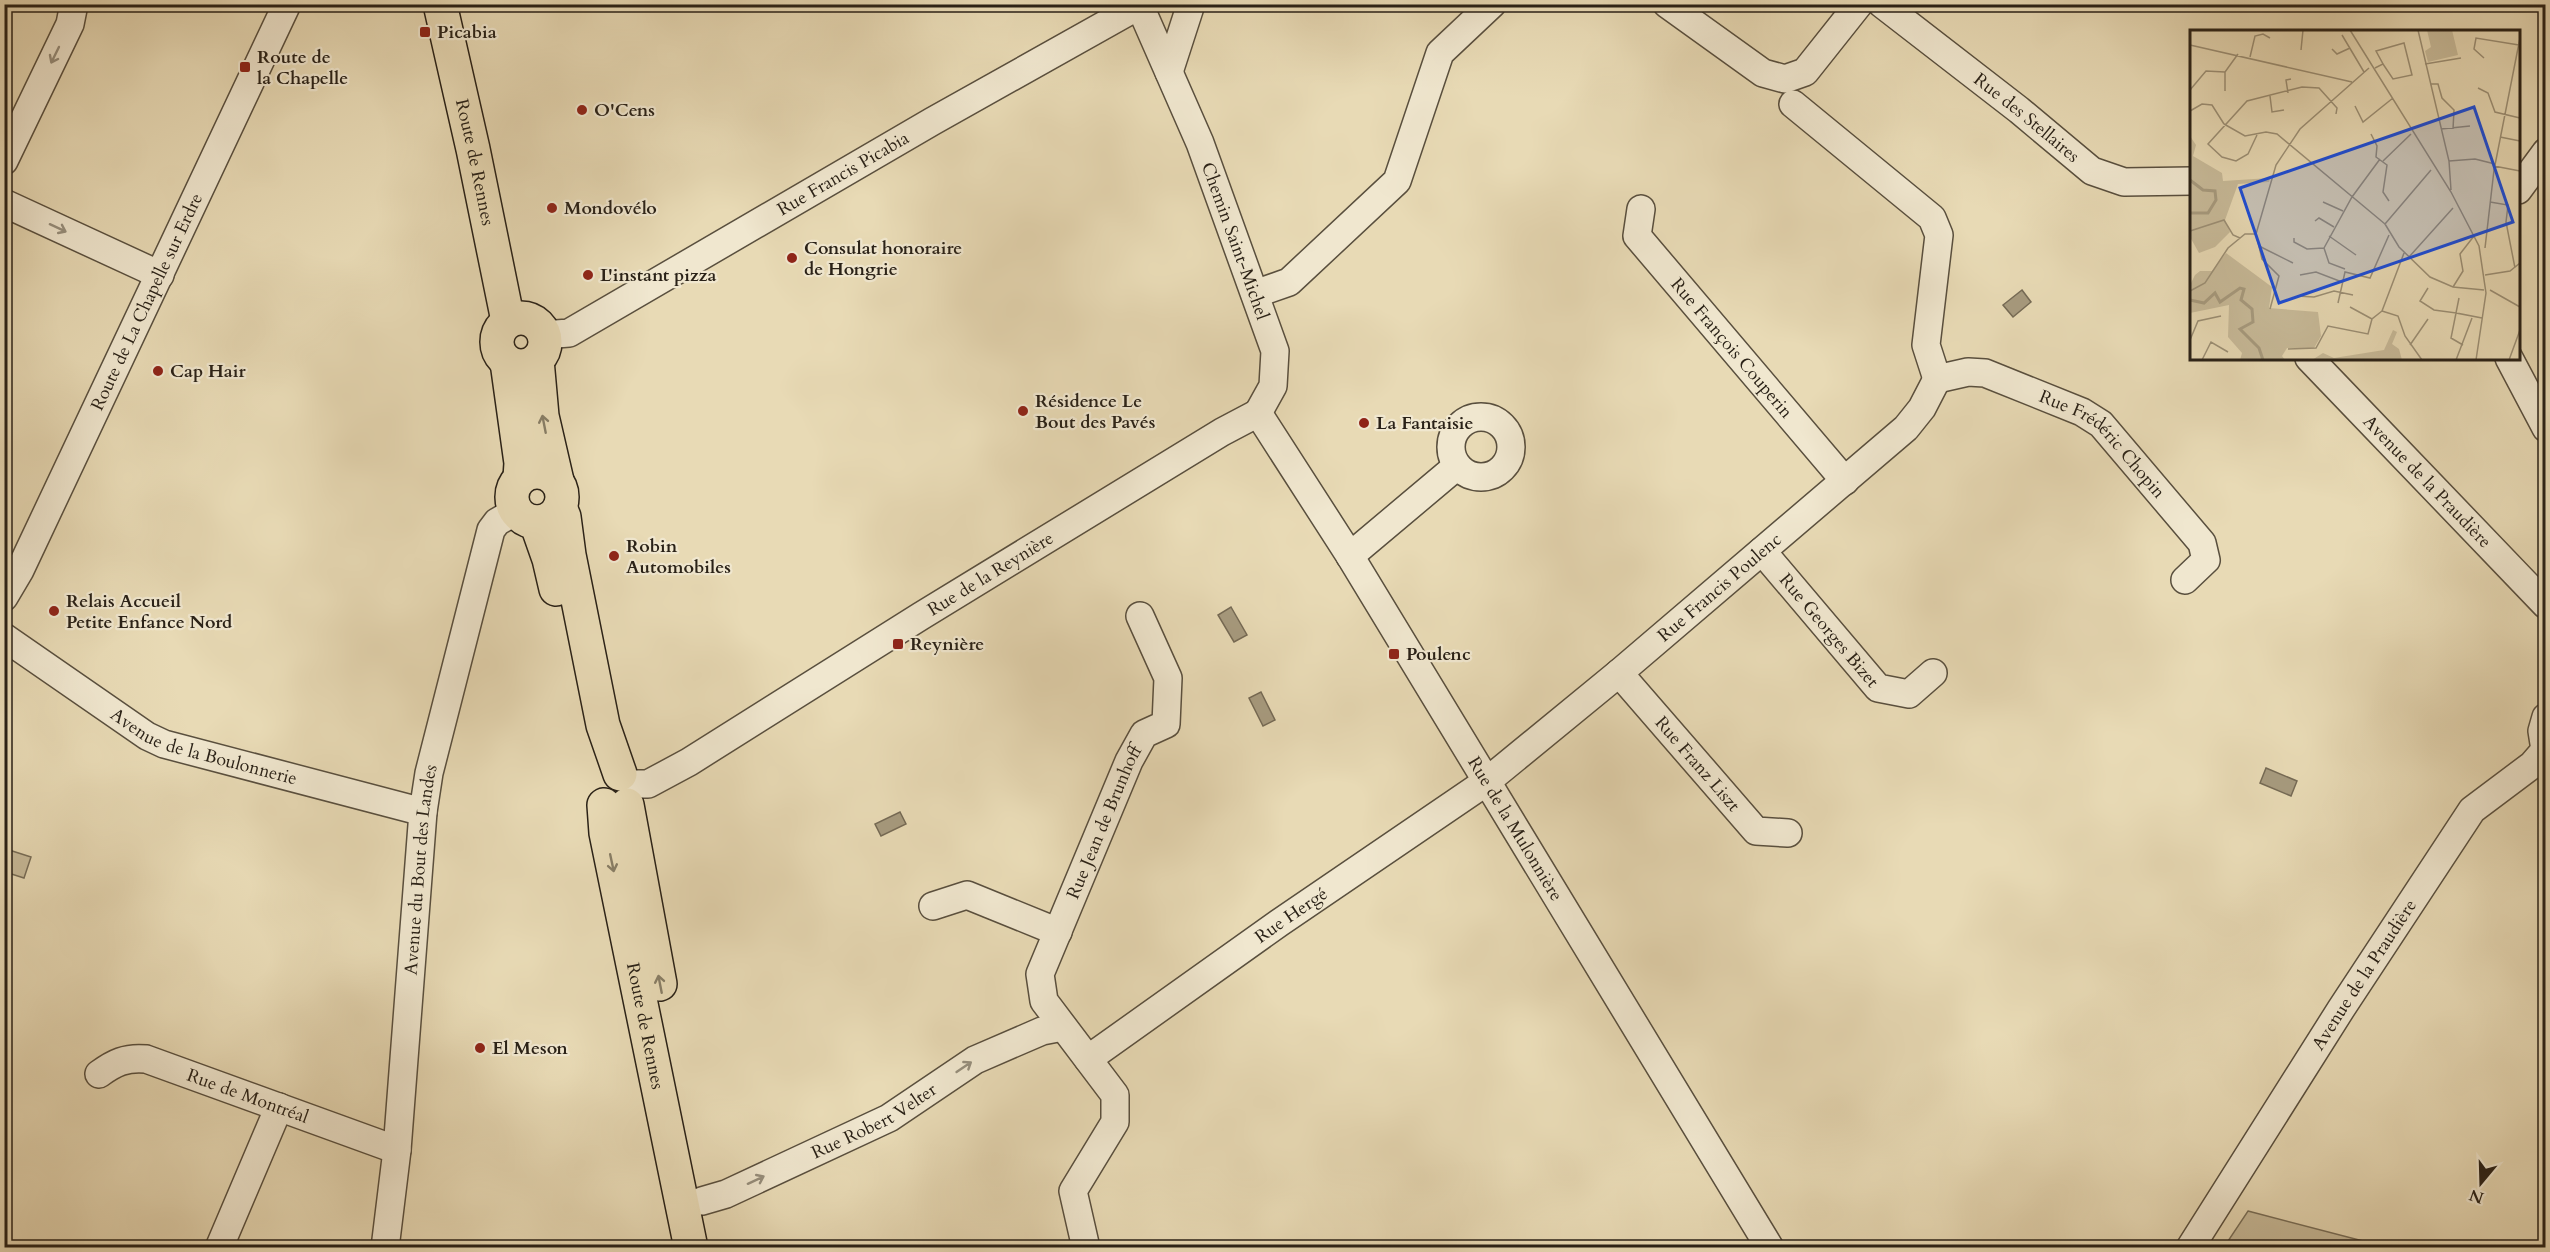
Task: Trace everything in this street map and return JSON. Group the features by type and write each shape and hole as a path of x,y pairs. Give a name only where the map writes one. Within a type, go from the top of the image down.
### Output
{"main road":[{"name":"Route de Rennes","path":"440,4 508,321 501,328 496,342 500,355 529,352 542,416 542,505 564,517 569,555 603,725 711,1248"},
{"path":"529,352 520,478 527,473 539,472 550,475 542,505"},
{"name":"Route de Rennes","path":"617,790 606,833 691,1248"}],"street":[{"path":"4,161 70,24 74,4"},
{"name":"Route de La Chapelle sur Erdre","path":"4,597 20,570 287,4"},
{"path":"1168,72 1191,4"},
{"path":"1255,294 1289,282 1397,181 1440,53 1492,4"},
{"path":"1668,4 1789,92 1932,218 1939,235 1926,345 1937,379"},
{"path":"1789,92 1859,4"},
{"name":"Rue des Stellaires","path":"1881,4 2019,110 2092,171 2124,182 2190,181"},
{"name":"Chemin Saint-Michel","path":"1140,5 1200,143 1275,351 1273,386 1258,413"},
{"name":"Rue Francis Picabia","path":"529,352 569,333 933,121 1140,5"},
{"path":"2520,187 2546,152"},
{"path":"4,203 160,275"},
{"name":"Rue François Couperin","path":"1641,208 1637,236 1845,481"},
{"name":"Avenue de la Praudière","path":"2311,360 2546,605"},
{"path":"2510,360 2546,428"},
{"name":"Rue Frédéric Chopin","path":"1937,379 1968,372 1985,374 2082,412 2101,424 2202,543 2206,560 2185,580"},
{"name":"Rue Francis Poulenc","path":"1486,782 1619,673 1906,428 1922,408 1937,379"},
{"name":"Rue de la Mulonnière","path":"1258,413 1350,556 1770,1248"},
{"name":"Rue de la Reynière","path":"617,790 648,784 689,762 921,616 1222,432 1258,413"},
{"path":"1350,556 1458,466"},
{"name":"Avenue du Bout des Landes","path":"385,1248 397,1150 423,812 429,773 491,530 497,522 542,505"},
{"name":"Rue Georges Bizet","path":"1762,551 1878,688 1909,694 1933,673"},
{"name":"Rue Jean de Brunhoff","path":"1052,1029 1044,1001 1040,974 1129,761 1144,734 1166,724 1168,678 1140,616"},
{"name":"Avenue de la Boulonnerie","path":"4,637 147,736 164,744 423,812"},
{"name":"Rue Franz Liszt","path":"1619,673 1756,831 1788,833"},
{"name":"Avenue de la Praudière","path":"2190,1248 2341,1009 2472,810 2532,765 2545,750 2542,731 2546,717"},
{"name":"Rue Hergé","path":"1094,1055 1279,923 1486,782"},
{"path":"933,906 967,895 1058,932"},
{"path":"1052,1029 1094,1055 1115,1095 1115,1122 1073,1191 1086,1248"},
{"name":"Rue Robert Velter","path":"702,1201 726,1194 888,1118 975,1060 1052,1029"},
{"name":"Rue de Montréal","path":"99,1074 122,1060 146,1059 397,1150"},
{"path":"219,1248 279,1107"}],"shaded area":[{"path":"2022,290 2031,302 2013,317 2003,305"},
{"path":"1231,607 1247,635 1234,642 1218,615"},
{"path":"1261,692 1275,720 1263,726 1249,698"},
{"path":"2266,768 2297,781 2291,796 2260,783"},
{"path":"900,812 906,824 881,836 875,824"},
{"path":"6,849 31,857 24,878 5,872"},
{"path":"2248,1211 2386,1247 2238,1248 2226,1244"}],"place":[{"name":"Picabia","path":"425,32"},
{"name":"Route de la Chapelle","path":"245,67"},
{"name":"O'Cens","path":"582,110"},
{"name":"Mondovélo","path":"552,208"},
{"name":"Consulat honoraire de Hongrie","path":"792,258"},
{"name":"L'instant pizza","path":"588,275"},
{"name":"Cap Hair","path":"158,371"},
{"name":"Résidence Le Bout des Pavés","path":"1023,411"},
{"name":"La Fantaisie","path":"1364,423"},
{"name":"Robin Automobiles","path":"614,556"},
{"name":"Relais Accueil Petite Enfance Nord","path":"54,611"},
{"name":"Reynière","path":"898,644"},
{"name":"Poulenc","path":"1394,654"},
{"name":"El Meson","path":"480,1048"}]}
